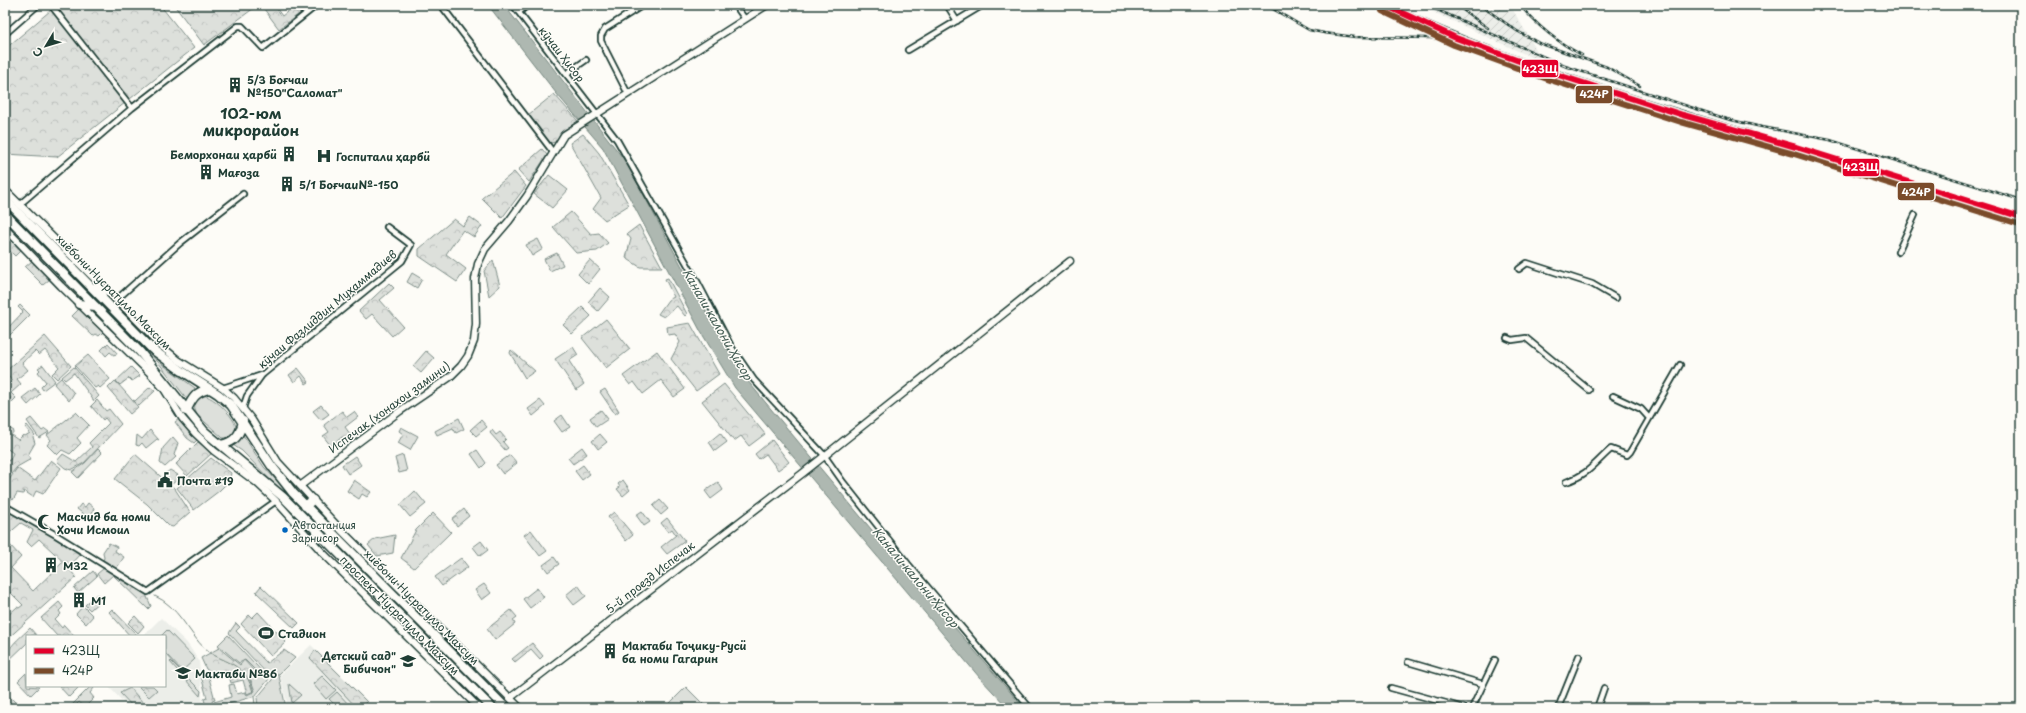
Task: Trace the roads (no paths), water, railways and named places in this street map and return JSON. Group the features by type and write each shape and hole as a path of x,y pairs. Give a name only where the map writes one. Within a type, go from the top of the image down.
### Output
{"highway":[{"name":"хиёбони Нусратулло Махсум","path":"5,199 152,349 231,405 243,420 271,465 305,506 506,708"},
{"name":"хиёбони Нусратулло Махсум","path":"5,214 156,370 186,411 204,431 283,497 492,708"},
{"path":"98,283 102,297"},
{"path":"79,304 95,306"},
{"path":"186,411 196,394 200,391 209,389"},
{"path":"221,445 238,437 243,420"},
{"path":"305,506 313,500"},
{"path":"291,517 302,516"},
{"path":"442,658 450,651"}],"street":[{"path":"5,34 38,5"},
{"path":"50,5 132,108"},
{"path":"19,205 132,108 238,26 242,26 263,48 317,5"},
{"path":"441,5 553,152"},
{"name":"кӯчаи Ҳисор","path":"513,5 597,113 625,153 741,361 754,380 822,457 908,564 1030,708"},
{"path":"518,12 528,5"},
{"path":"628,94 601,41 601,36 605,29 643,5"},
{"path":"735,5 745,19"},
{"name":"Испечак (хонахои замини)","path":"300,486 400,411 450,377 461,366 468,356 474,341 476,324 475,279 478,264 485,249 509,221 527,196 564,135 767,5"},
{"path":"947,5 956,21"},
{"path":"908,50 983,5"},
{"path":"566,74 586,60"},
{"path":"5,190 159,344"},
{"path":"116,300 180,243 243,194"},
{"path":"1898,252 1915,215"},
{"name":"кӯчаи Фазлиддин Муҳаммадиев","path":"243,408 247,396 262,375 402,261 411,245 387,227"},
{"name":"проспект Нусратулло Махсум","path":"5,228 79,304 149,372 164,390 182,418 195,433 214,451 257,483 276,501 328,558 479,708"},
{"name":"5-й проезд Испечак","path":"510,698 803,473 1070,261"},
{"path":"1519,269 1527,263 1592,284 1616,298"},
{"path":"1507,338 1512,340 1526,338 1589,390"},
{"name":"проспект Нусратулло Махсум","path":"159,344 178,360 223,388 243,408 252,420 271,453 300,486 520,708"},
{"path":"1566,482 1588,471 1611,449 1627,454 1630,452 1648,418 1680,365"},
{"path":"223,388 262,375"},
{"path":"1613,396 1641,409 1648,418"},
{"path":"5,506 68,542 148,592 276,501"},
{"path":"1558,708 1579,656"},
{"path":"1472,708 1495,660"},
{"path":"1408,662 1484,684"},
{"path":"1390,688 1464,708"},
{"path":"1597,708 1604,688"}],"waterway":[{"path":"155,596 170,606 205,649 215,656 231,663 246,676 254,695 255,708"}],"railway":[{"path":"1266,5 1309,30 1355,37 1431,38 1473,50"},
{"path":"1377,5 1450,39"},
{"path":"1393,5 1469,39 1521,58 1694,115 1751,131"},
{"path":"1426,5 1567,67"},
{"path":"1456,5 1488,28"},
{"path":"1480,5 1517,31 1539,43 1607,67 1640,86"},
{"path":"1520,5 1533,20 1548,33 1564,45 1582,55"},
{"path":"1562,65 1727,119 1830,140 2021,200"},
{"path":"1742,133 2021,221"}],"place":[{"name":"5/3 Боғчаи №150\"Саломат\"","path":"235,85"},
{"name":"Беморхонаи ҳарбӣ","path":"289,154"},
{"name":"Госпитали ҳарбӣ","path":"324,156"},
{"name":"Мағоза","path":"206,172"},
{"name":"5/1 Боғчаи№-150","path":"287,184"},
{"name":"Почта #19","path":"165,480"},
{"name":"Масчид ба номи Хочи Исмоил","path":"45,522"},
{"name":"Автостанция Зарнисор","path":"285,530"},
{"name":"М32","path":"51,565"},
{"name":"M1","path":"79,600"},
{"name":"Стадион","path":"266,633"},
{"name":"Мактаби Тоҷику-Русӣ ба номи Гагарин","path":"610,651"},
{"name":"Детский сад\" Бибичон\"","path":"408,661"},
{"name":"Мактаби №86","path":"183,673"}],"district":[{"name":"102-юм микрорайон","path":"251,120"}],"water label":[{"name":"Канали калони Ҳисор","path":"718,324"},
{"name":"Канали калони Ҳисор","path":"916,577"}]}
